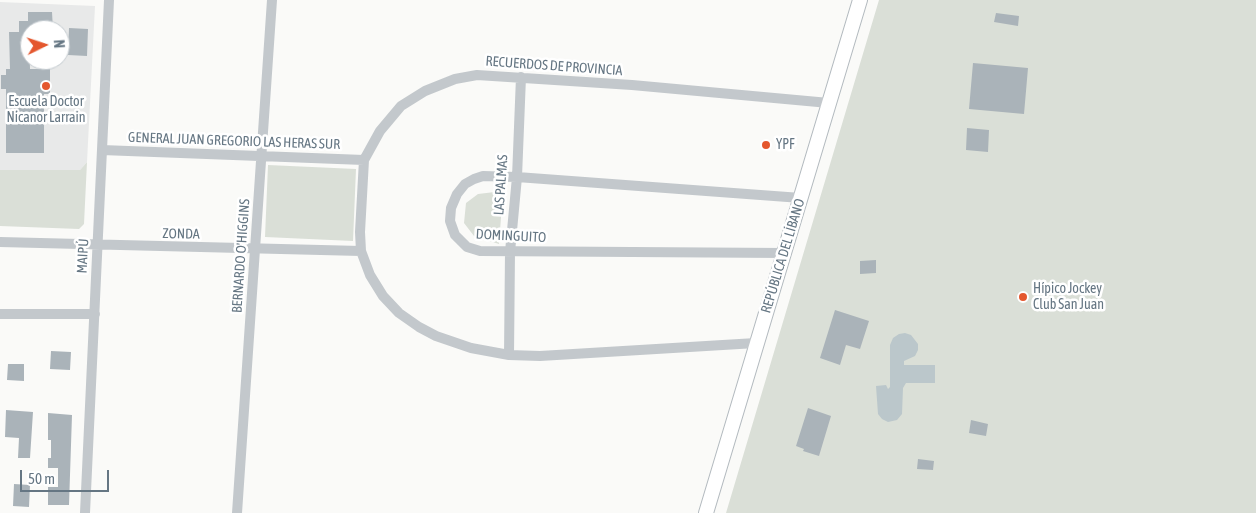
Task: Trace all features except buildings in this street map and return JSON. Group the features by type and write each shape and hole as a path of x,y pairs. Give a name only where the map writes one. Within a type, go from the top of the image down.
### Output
{"main road":[{"name":"REPÚBLICA DEL LÍBANO","path":"706,513 860,0"}],"street":[{"name":"MAIPÚ","path":"85,513 109,0"},
{"name":"BERNARDO O'HIGGINS","path":"237,513 272,0"},
{"name":"RECUERDOS DE PROVINCIA","path":"756,343 540,356 509,355 454,343 419,327 400,313 383,296 370,275 361,251 361,180 364,160 380,131 401,106 424,91 455,79 477,75 632,85 829,104"},
{"name":"LAS PALMAS","path":"509,355 510,252 517,177 521,77"},
{"name":"GENERAL JUAN GREGORIO LAS HERAS SUR","path":"102,150 364,160"},
{"name":"DOMINGUITO","path":"784,254 480,251 467,247 455,235 450,221 451,208 457,194 465,184 474,178 483,176 801,198"},
{"name":"ZONDA","path":"0,242 98,246 361,251"},
{"path":"0,314 95,314"}],"shaded area":[{"name":"Hípico Jockey Club San Juan","path":"879,0 1256,0 1256,513 726,513"},
{"name":"Escuela Doctor Nicanor Larrain","path":"0,2 95,6 87,162 80,170 0,170"},
{"path":"87,162 84,224 79,229 0,226 0,170 80,170"},
{"path":"268,165 356,169 353,241 265,237"},
{"path":"503,191 499,244 474,236 464,223 466,203 478,194"},
{"path":"899,334 911,335 918,344 915,356 904,361 904,365 935,365 935,383 906,383 903,388 902,414 897,420 888,422 878,414 876,386 886,385 888,389 890,387 890,345 893,338"}],"place":[{"name":"Escuela Doctor Nicanor Larrain","path":"46,86"},
{"name":"YPF","path":"766,145"},
{"name":"Hípico Jockey Club San Juan","path":"1023,297"}]}
